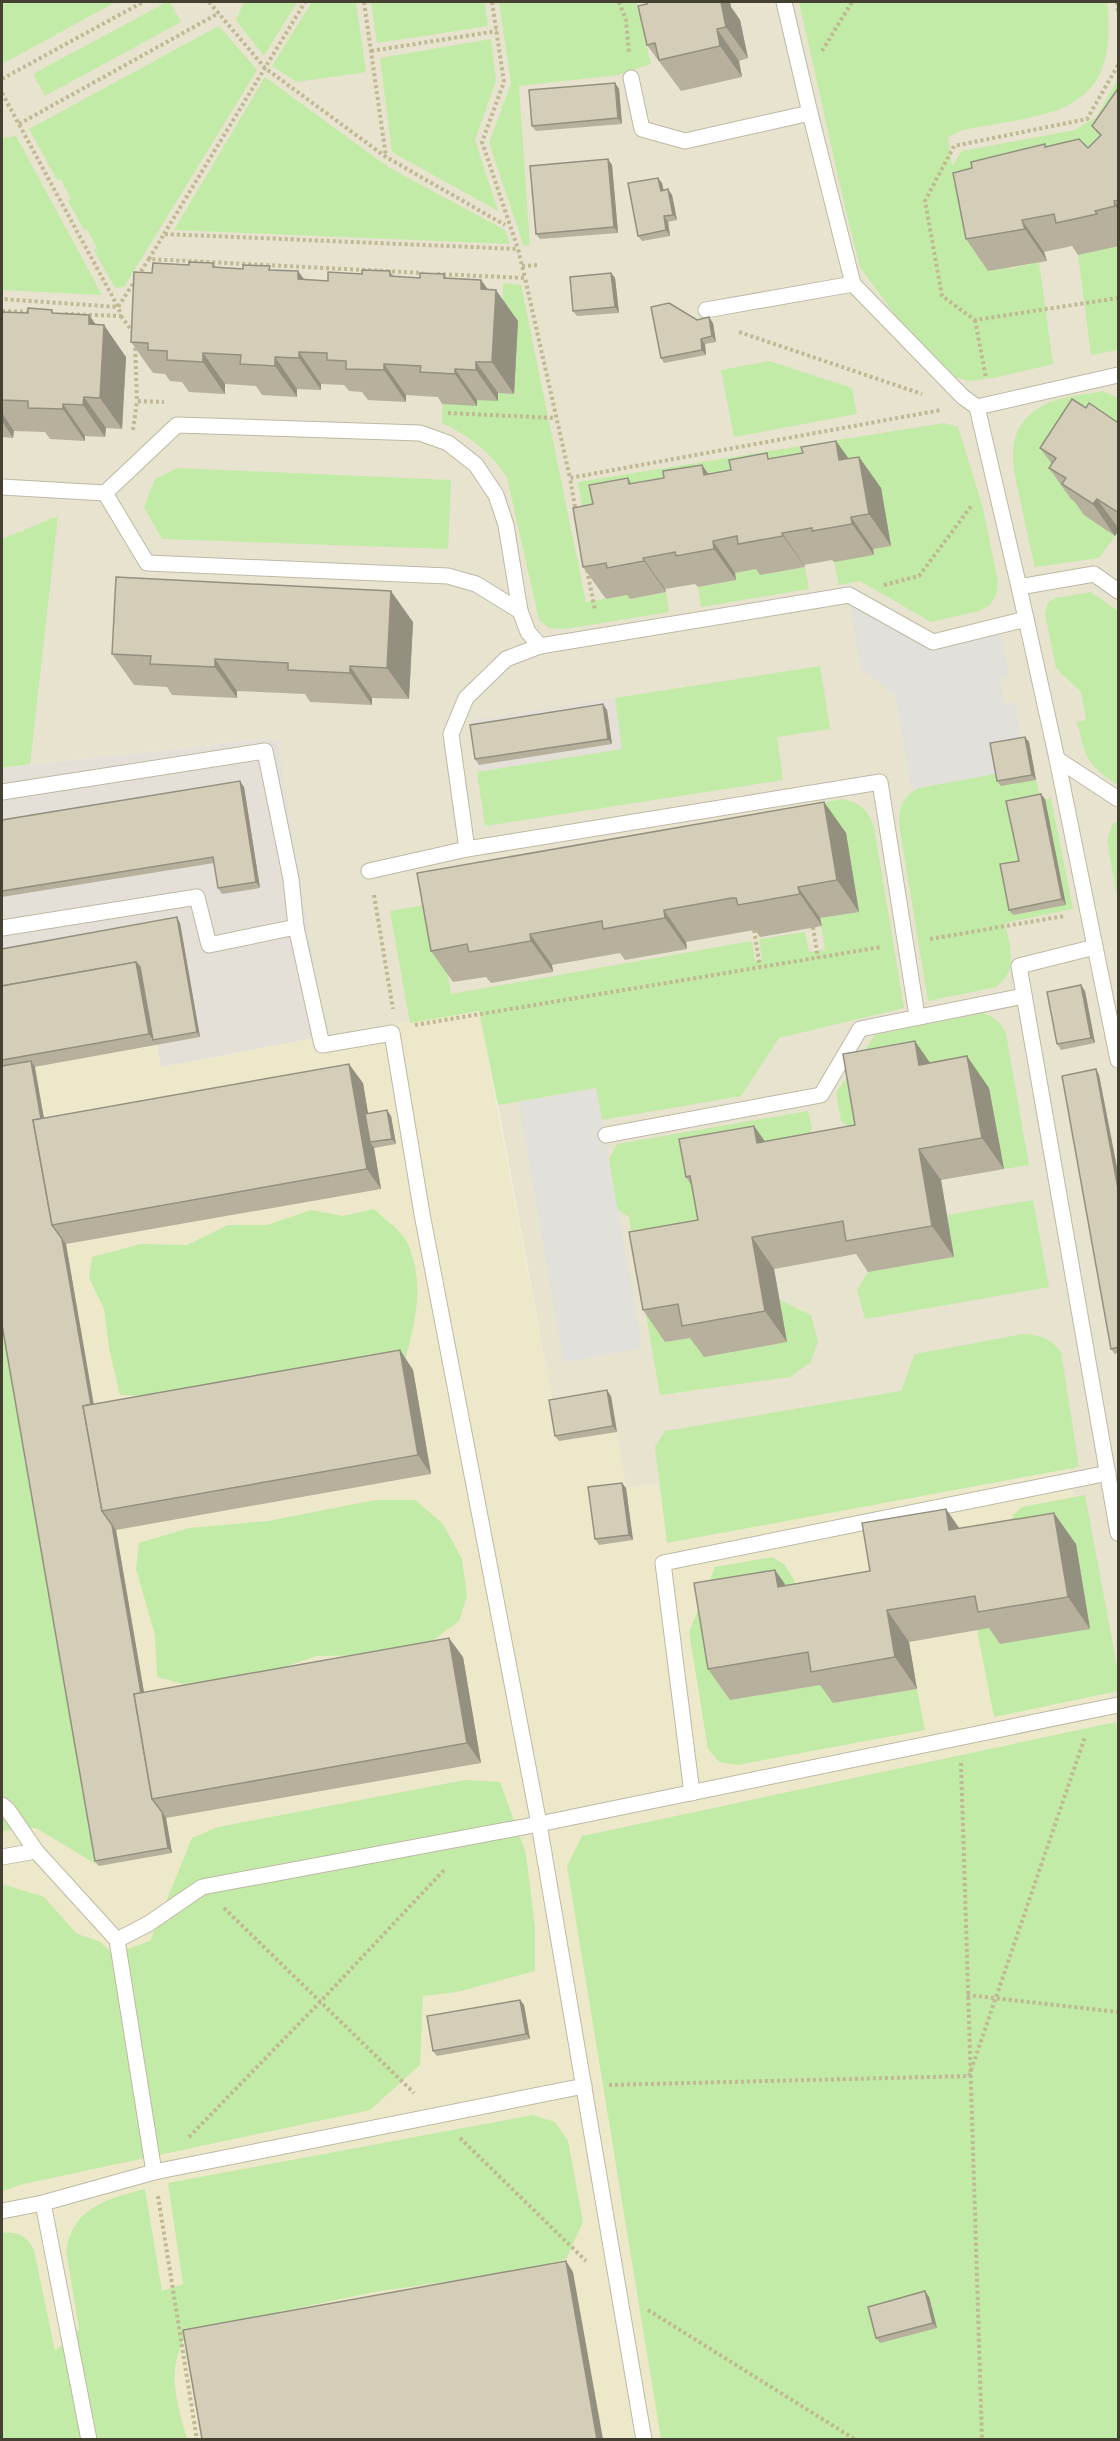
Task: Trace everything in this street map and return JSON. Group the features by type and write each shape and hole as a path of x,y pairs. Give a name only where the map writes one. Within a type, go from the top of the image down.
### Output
{"lane":[{"path":"784,2 853,284 963,397 977,407 1057,759 1119,1060"},
{"path":"631,78 642,129 685,141 810,113"},
{"path":"706,310 853,284"},
{"path":"977,407 1119,375"},
{"path":"2,487 105,493 177,425 420,433 448,442 476,465 496,495 506,525 520,611 528,632 540,646"},
{"path":"105,493 147,563 448,576 476,584 520,611"},
{"path":"1019,587 1094,574 1119,591"},
{"path":"467,849 451,734 466,698 506,659 540,646 849,595 933,642 1026,619"},
{"path":"2,792 265,751 291,879 296,927 322,1045 394,1030 422,1214 539,1824 644,2439"},
{"path":"1057,759 1119,799"},
{"path":"369,871 467,849 880,782 917,1016"},
{"path":"2,928 197,897 209,945 296,927"},
{"path":"1095,947 1019,966 1119,1533"},
{"path":"606,1135 821,1095 861,1029 1024,996"},
{"path":"692,1793 663,1563 1108,1473"},
{"path":"117,1940 148,1924 202,1887 539,1824 1119,1705"},
{"path":"2,1805 8,1810 36,1851 117,1940 154,2172"},
{"path":"2,1857 36,1851"},
{"path":"2,2211 43,2203 154,2172 584,2086"},
{"path":"43,2203 88,2439"}],"path":[{"path":"2,79 142,2"},
{"path":"209,2 265,68 386,157 505,225"},
{"path":"118,307 304,2"},
{"path":"364,2 386,157"},
{"path":"492,2 504,82 482,142 518,249 570,478 578,523"},
{"path":"619,2 626,20 631,78"},
{"path":"1117,2 1119,12"},
{"path":"19,124 219,13"},
{"path":"371,51 497,31"},
{"path":"570,478 888,421 958,406 963,397 986,380 975,320 942,296 924,201 954,146 1087,119 1119,65"},
{"path":"2,93 4,102 19,124 121,316 135,335 137,401 133,431 128,438"},
{"path":"164,234 518,249"},
{"path":"149,259 525,278"},
{"path":"522,266 539,265"},
{"path":"975,320 1119,298"},
{"path":"2,299 118,307"},
{"path":"723,307 728,329 925,395"},
{"path":"2,311 37,313"},
{"path":"61,314 121,316"},
{"path":"137,401 173,402"},
{"path":"443,413 556,418"},
{"path":"849,595 919,576 975,502"},
{"path":"587,568 600,636"},
{"path":"369,871 396,1023 394,1030 1089,912"},
{"path":"813,927 818,958"},
{"path":"754,930 760,967"},
{"path":"969,2076 1094,1711"},
{"path":"961,1738 969,2076 982,2439"},
{"path":"187,2138 320,2002 476,1836"},
{"path":"202,1887 617,2291 856,2439"},
{"path":"967,1995 1119,2012"},
{"path":"584,2086 969,2076"},
{"path":"154,2172 197,2439"}],"shaded area":[{"path":"2,2 1118,2 1118,1737 1060,1422 626,1488 611,1396 553,1405 498,1105 478,1010 326,1036 276,738 2,768"},
{"path":"849,595 933,642 999,625 1009,676 999,678 1003,703 1014,702 1021,743 999,773 912,789 896,696 861,669"},
{"path":"615,698 622,749 477,772 471,720"},
{"path":"277,738 326,1036 161,1067 144,973 2,998 2,768"},
{"path":"144,972 161,1067 396,1023 479,1010 553,1405 617,1432 626,1488 1060,1422 1118,1737 1118,2439 2,2440 2,998"},
{"path":"596,1088 642,1348 564,1362 519,1102"}],"green space":[{"path":"2,2 116,2 2,64"},
{"path":"170,2 181,22 45,96 33,74"},
{"path":"244,2 297,2 264,56 236,20"},
{"path":"312,2 356,2 366,72 297,82 272,66"},
{"path":"371,2 485,2 488,26 377,43"},
{"path":"499,2 636,2 651,64 618,75 519,86 530,245 524,246 489,143 511,83"},
{"path":"799,2 1107,2 1108,40 1102,69 1090,89 1072,103 1050,113 963,130 948,137 952,166 962,151 1075,130 1096,117 1118,79 1118,151 1008,266 1009,269 1039,262 1053,364 993,378 968,381 955,377 898,319 860,267"},
{"path":"219,26 257,70 124,287 115,288 94,250 97,248 87,229 84,230 68,201 71,199 61,179 57,180 29,129"},
{"path":"491,39 496,81 475,140 498,211 392,152 380,58"},
{"path":"265,77 388,167 505,230 510,244 174,230"},
{"path":"16,136 102,295 2,290 2,138"},
{"path":"1118,246 1118,350 1091,355 1078,255"},
{"path":"503,283 521,285 586,602 628,595 630,599 666,592 669,612 565,629 549,628 539,620 507,477 479,446 462,433 442,423 442,404 477,405 477,400 498,393 514,394 503,320"},
{"path":"769,361 852,388 857,414 734,437 721,370"},
{"path":"1102,391 1118,398 1118,440 1084,515 1115,536 1099,558 1035,567 1013,460 1016,434 1033,412 1048,403"},
{"path":"944,423 958,427 983,508 998,582 996,595 990,605 979,611 931,622 860,581 839,585 834,562 891,545 588,540 578,482"},
{"path":"178,468 451,480 448,549 162,539 144,507 155,479"},
{"path":"58,516 30,764 2,768 2,539"},
{"path":"805,567 809,589 701,607 698,587 736,580 735,573 759,568 761,575"},
{"path":"1091,592 1118,611 1118,785 1093,765 1085,752 1077,722 1086,720 1081,692 1056,668 1045,614 1048,603 1055,598"},
{"path":"820,666 830,729 777,737 783,780 485,826 477,772 622,749 615,698"},
{"path":"999,773 1036,780 1066,905 1045,799 1051,798 1073,909 1005,923 1010,949 1010,966 1008,973 996,987 928,1001 899,824 901,807 909,794 919,788"},
{"path":"844,799 864,808 874,827 904,1008 779,1038 741,1096 602,1120 596,1088 498,1105 479,1011 410,1023 390,911 435,903 451,994 752,941 755,961 762,960 759,939 805,932 809,952 825,950 820,918 859,911 798,807"},
{"path":"1118,822 1118,901 1107,841 1113,823"},
{"path":"978,1011 995,1019 1006,1034 1029,1165 1004,1169 989,1088 856,1133 841,1121 836,1093 875,1035"},
{"path":"808,1111 812,1128 805,1144 700,1336 787,1342 780,1300 811,1315 818,1342 810,1363 790,1377 660,1395 629,1217 617,1209 609,1159 617,1144"},
{"path":"1033,1200 1049,1287 865,1319 857,1290 868,1272 954,1257 947,1215"},
{"path":"374,1209 397,1229 407,1242 413,1257 417,1300 406,1357 372,1366 151,1396 120,1395 109,1348 104,1309 89,1278 92,1257 141,1244 187,1245 228,1225 267,1225 311,1210 343,1216"},
{"path":"2,1308 99,1866 36,1828 2,1831"},
{"path":"1023,1334 1045,1338 1061,1352 1079,1467 667,1543 655,1447 665,1431 901,1391 915,1354"},
{"path":"1085,1495 1118,1672 1118,1691 994,1717 977,1630 1011,1534 1013,1515 1022,1507"},
{"path":"375,1500 415,1500 443,1524 462,1559 467,1596 459,1621 432,1641 389,1655 317,1656 204,1693 157,1677 155,1635 136,1569 139,1543 189,1528 268,1521"},
{"path":"772,1557 784,1564 794,1580 797,1601 830,1683 833,1703 917,1689 925,1730 737,1765 719,1762 708,1749 689,1632 715,1567"},
{"path":"1116,1722 1118,1737 1118,2439 661,2439 567,1866 582,1836"},
{"path":"465,1780 500,1782 526,1854 535,1928 535,1971 457,1992 423,1996 420,2065 370,2110 19,2185 2,2192 2,1884 44,1897 77,1934 99,1941 113,1954 150,1941 192,1838 218,1827"},
{"path":"533,2115 555,2122 568,2141 583,2222 566,2259 526,2270 374,2292 189,2331 177,2358 175,2371 176,2398 187,2439 2,2440 2,2233 21,2236 34,2250 55,2351 79,2329 66,2250 70,2235 85,2214 106,2201 145,2189 162,2291 183,2284 168,2183"}],"building":[{"path":"646,2 721,2 726,27 717,29 720,46 659,60 655,43 647,45 638,6 647,4"},
{"path":"615,83 618,118 532,126 529,90"},
{"path":"1117,90 1119,92 1119,200 1114,201 1115,206 1095,211 1097,214 1056,223 1054,214 1022,220 1025,229 966,239 953,173 972,168 971,162 1045,144 1045,147 1079,139 1088,148 1101,135 1092,126"},
{"path":"608,159 614,227 536,234 530,166"},
{"path":"658,178 661,191 668,189 673,215 664,216 666,230 638,236 628,183"},
{"path":"189,262 213,263 213,267 243,269 243,265 270,266 269,270 298,271 298,279 328,281 328,272 362,274 362,270 390,271 390,276 420,278 420,273 444,274 444,278 481,280 481,289 496,290 492,362 476,362 476,370 455,369 455,374 420,372 421,366 384,364 384,370 346,369 346,361 327,360 327,353 299,352 299,358 275,357 275,366 240,364 241,355 203,353 203,362 167,360 167,351 148,350 148,343 131,342 134,272 152,273 153,263 189,265"},
{"path":"611,273 615,307 573,311 570,277"},
{"path":"669,303 697,320 709,317 712,336 701,339 702,350 661,358 651,307"},
{"path":"28,308 52,310 52,313 89,315 89,324 104,325 100,398 84,397 83,405 63,404 63,409 28,408 28,401 2,400 2,312 28,313"},
{"path":"1072,399 1086,408 1089,403 1117,422 1119,420 1119,513 1097,499 1093,504 1062,484 1066,478 1049,468 1056,458 1040,448"},
{"path":"836,441 839,460 859,457 869,514 851,517 852,524 812,531 812,528 782,533 783,536 738,544 737,536 713,541 714,549 676,556 675,552 607,568 606,563 583,567 573,508 593,504 589,485 628,478 629,484 664,478 663,471 702,465 704,475 731,470 729,460 767,453 768,459 803,453 801,447"},
{"path":"116,577 391,591 387,668 350,666 350,673 288,670 288,663 215,659 215,667 150,664 151,656 112,654"},
{"path":"603,704 608,739 475,759 470,725"},
{"path":"1025,737 1032,775 997,781 990,743"},
{"path":"240,781 256,882 218,888 213,857 2,891 2,820"},
{"path":"1041,794 1062,899 1009,910 1000,864 1019,861 1006,801"},
{"path":"824,802 837,880 798,887 800,894 738,905 736,898 732,898 664,910 665,918 603,929 602,921 530,934 531,941 469,952 467,944 431,951 417,873"},
{"path":"177,917 197,1032 153,1040 140,967 136,962 2,986 2,949"},
{"path":"136,962 149,1034 2,1060 2,986"},
{"path":"1081,985 1091,1038 1057,1044 1047,992"},
{"path":"915,1041 919,1065 967,1056 982,1138 919,1149 932,1226 846,1241 843,1221 752,1237 765,1311 682,1326 678,1304 643,1310 629,1232 698,1220 690,1176 686,1177 679,1139 754,1126 757,1143 855,1125 843,1054"},
{"path":"31,1061 41,1119 33,1120 52,1225 62,1239 91,1404 83,1406 102,1511 112,1525 141,1693 134,1694 152,1799 162,1812 168,1848 95,1861 2,1325 2,1066"},
{"path":"349,1064 367,1169 52,1225 33,1120"},
{"path":"1096,1069 1119,1194 1119,1347 1111,1349 1062,1076"},
{"path":"387,1110 392,1139 370,1142 365,1114"},
{"path":"400,1350 418,1455 102,1511 83,1406"},
{"path":"607,1390 613,1426 555,1436 549,1400"},
{"path":"622,1483 629,1535 595,1539 588,1487"},
{"path":"946,1509 949,1530 1054,1513 1068,1597 978,1612 975,1596 887,1610 895,1657 811,1672 808,1652 708,1669 694,1583 775,1570 778,1587 870,1571 862,1523"},
{"path":"449,1638 467,1743 152,1799 134,1694"},
{"path":"520,2000 526,2034 433,2051 427,2016"},
{"path":"566,2261 597,2439 202,2439 183,2330"},
{"path":"925,2291 933,2323 876,2338 868,2307"}]}
